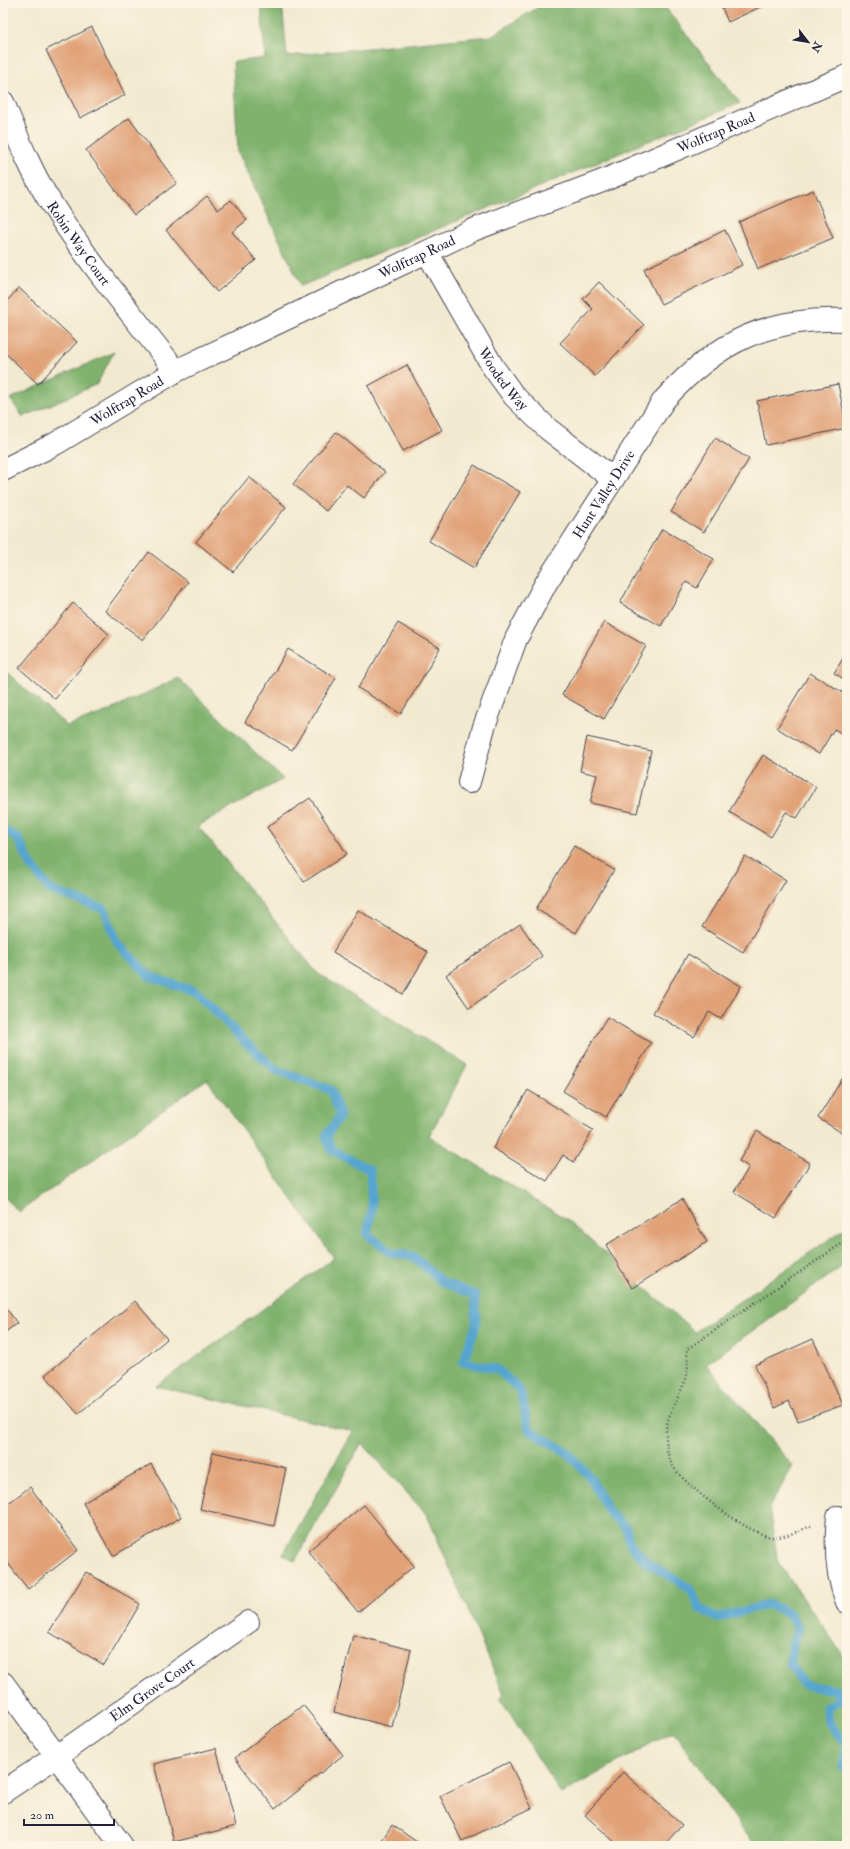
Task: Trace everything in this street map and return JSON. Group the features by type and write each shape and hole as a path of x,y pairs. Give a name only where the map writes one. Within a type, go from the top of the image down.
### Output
{"street":[{"name":"Wolftrap Road","path":"3,470 55,444 176,371 473,230 605,180 847,76"},
{"name":"Robin Way Court","path":"3,102 19,142 50,202 85,254 176,371"},
{"name":"Wooded Way","path":"427,252 493,367 514,396 548,429 612,479"},
{"name":"Hunt Valley Drive","path":"468,782 484,727 516,639 546,583 664,400 679,382 712,355 736,340 768,328 817,319 847,320"},
{"path":"838,1517 836,1539 838,1570 847,1602"},
{"name":"Elm Grove Court","path":"3,1792 57,1756 248,1622"},
{"path":"3,1683 122,1846"}],"path":[{"path":"838,1517 773,1537 749,1529 697,1492 674,1468 667,1452 666,1435 669,1414 678,1398 687,1373 687,1349 847,1240"}],"green space":[{"path":"261,3 282,3 287,56 491,36 545,3 662,3 740,103 301,286 238,152 233,62 265,58"},
{"path":"114,352 97,384 23,417 10,399"},
{"path":"3,669 67,726 111,710 178,678 283,779 198,826 317,973 467,1065 429,1136 568,1220 695,1332 847,1227 847,1263 706,1364 793,1466 769,1508 778,1562 847,1661 847,1846 755,1846 673,1731 561,1794 500,1698 504,1694 427,1515 362,1443 295,1561 283,1554 353,1431 156,1386 334,1258 207,1079 19,1212 3,1195"}],"building":[{"path":"720,3 769,3 728,22"},
{"path":"92,27 125,95 80,118 46,50"},
{"path":"129,118 177,183 134,215 86,150"},
{"path":"813,190 833,238 758,269 739,222"},
{"path":"207,196 218,210 231,200 247,220 232,232 256,260 217,292 166,230"},
{"path":"725,230 742,265 661,304 644,269"},
{"path":"599,282 644,325 595,376 560,343 593,309 583,299"},
{"path":"19,288 77,342 38,384 3,351 3,305"},
{"path":"407,365 442,430 403,451 368,386"},
{"path":"838,384 847,428 766,445 757,401"},
{"path":"336,432 385,472 364,498 347,485 326,511 293,484"},
{"path":"715,438 749,459 704,532 671,512"},
{"path":"474,465 520,492 474,568 429,541"},
{"path":"249,477 286,507 233,572 196,542"},
{"path":"662,529 714,559 697,588 686,582 661,626 620,603"},
{"path":"149,552 188,582 143,640 105,611"},
{"path":"73,603 109,634 55,699 19,668"},
{"path":"604,622 646,646 604,719 562,695"},
{"path":"398,623 440,648 401,714 358,688"},
{"path":"288,649 336,678 292,750 245,722"},
{"path":"847,652 847,681 834,673"},
{"path":"810,673 847,695 847,734 846,736 834,729 819,754 777,728"},
{"path":"587,737 651,751 637,813 590,803 597,775 580,771"},
{"path":"763,755 816,787 797,818 786,812 771,837 729,812"},
{"path":"310,798 347,854 304,882 267,827"},
{"path":"574,846 614,870 576,933 536,909"},
{"path":"745,856 786,880 743,952 702,927"},
{"path":"358,910 428,952 403,994 333,952"},
{"path":"520,924 542,956 469,1008 446,975"},
{"path":"688,954 741,986 721,1019 709,1012 694,1037 653,1013"},
{"path":"607,1017 651,1043 606,1117 563,1091"},
{"path":"842,1079 847,1082 847,1136 818,1118"},
{"path":"528,1090 593,1130 574,1162 563,1155 547,1181 493,1148"},
{"path":"757,1131 810,1163 776,1218 734,1192 749,1167 739,1161"},
{"path":"682,1199 707,1242 632,1288 606,1245"},
{"path":"135,1301 167,1339 78,1414 45,1375"},
{"path":"3,1304 17,1323 3,1334"},
{"path":"813,1339 843,1405 798,1421 789,1401 774,1408 755,1365"},
{"path":"213,1452 286,1468 274,1526 200,1509"},
{"path":"151,1464 181,1517 113,1556 83,1503"},
{"path":"30,1487 78,1550 28,1589 3,1557 3,1507"},
{"path":"364,1505 414,1566 358,1612 308,1551"},
{"path":"86,1572 140,1604 104,1665 49,1632"},
{"path":"353,1635 411,1650 392,1727 334,1712"},
{"path":"303,1705 343,1755 275,1809 235,1758"},
{"path":"216,1748 236,1826 174,1842 154,1764"},
{"path":"509,1762 532,1808 462,1841 440,1796"},
{"path":"623,1772 682,1825 663,1846 619,1846 585,1815"},
{"path":"392,1825 423,1846 378,1846"}],"waterway":[{"path":"3,830 17,837 31,865 50,890 104,909 117,942 149,976 197,992 243,1040 276,1070 331,1090 340,1116 326,1136 332,1150 370,1170 372,1210 367,1234 391,1253 413,1256 442,1282 475,1295 476,1325 463,1362 497,1369 520,1390 529,1430 567,1452 590,1477 609,1512 626,1528 630,1544 646,1562 691,1589 699,1608 717,1618 769,1604 790,1614 798,1629 793,1642 790,1665 804,1685 836,1690 838,1701 826,1707 828,1722 847,1745"},
{"path":"847,1748 843,1767 847,1767"}]}
